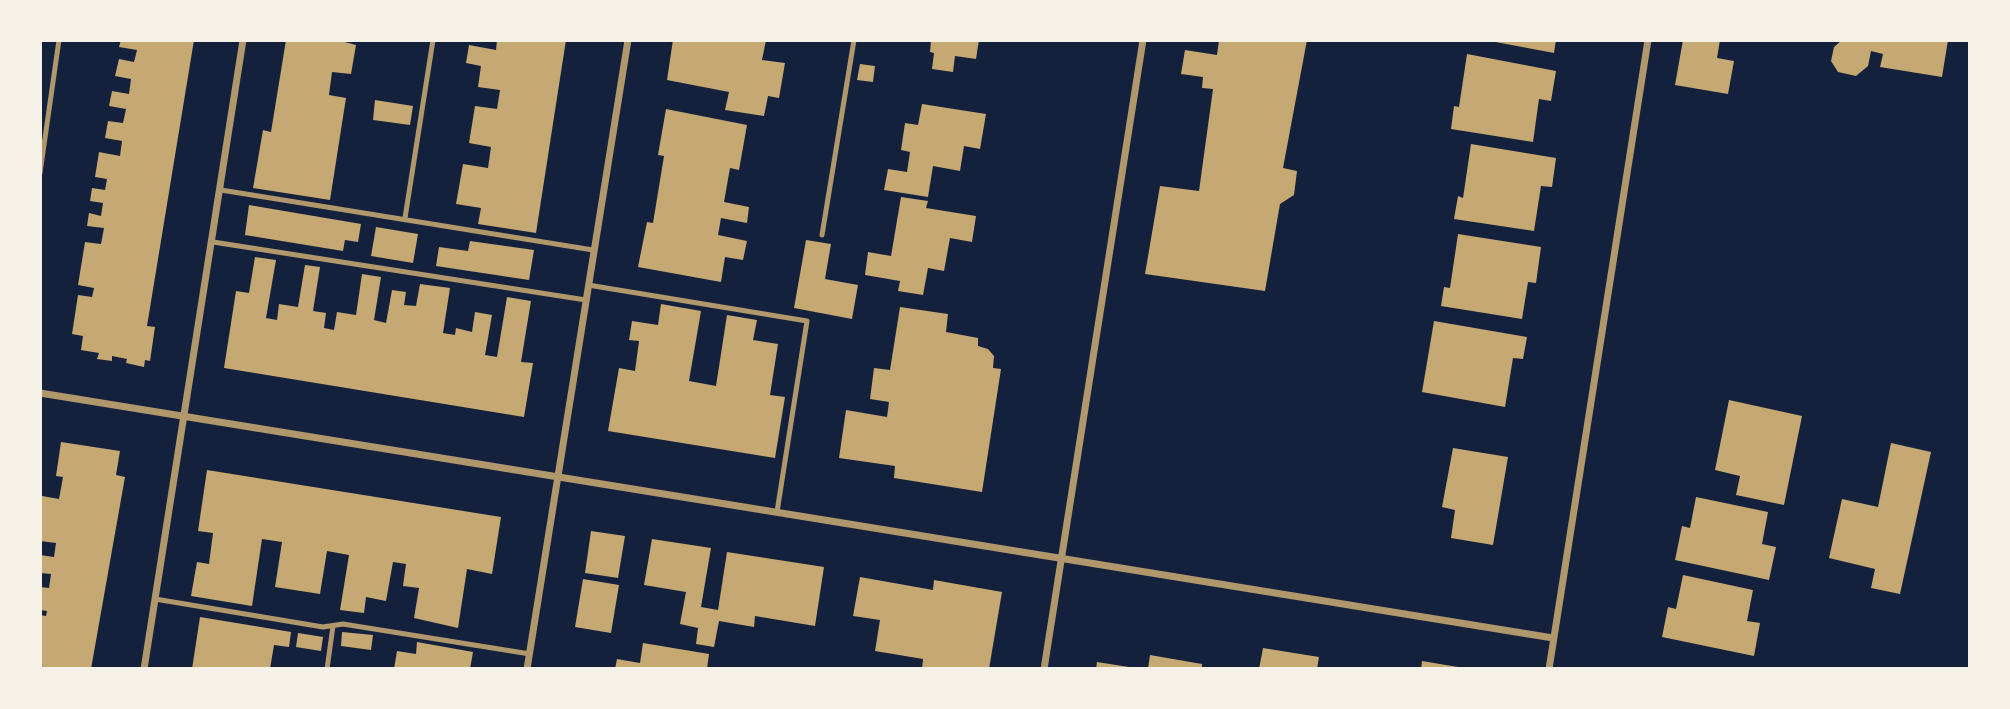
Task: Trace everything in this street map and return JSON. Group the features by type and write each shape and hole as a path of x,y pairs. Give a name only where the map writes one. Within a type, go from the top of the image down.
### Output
{"street":[{"path":"144,669 243,40"},
{"path":"527,669 628,40"},
{"path":"1044,669 1143,40"},
{"path":"1549,669 1648,40"},
{"path":"40,393 560,475 1553,638"}],"lane":[{"path":"40,173 59,40"},
{"path":"405,218 433,40"},
{"path":"822,236 854,40"},
{"path":"221,190 593,250"},
{"path":"213,242 586,300"},
{"path":"588,285 807,321 777,512"},
{"path":"155,599 323,627 343,624 530,654"},
{"path":"327,669 333,626"}],"building":[{"path":"121,40 194,40 147,326 155,327 150,361 145,360 144,367 112,356 112,361 97,359 99,353 81,350 83,336 72,334 78,295 92,297 94,288 78,285 85,242 101,244 104,228 87,226 89,213 101,216 103,203 90,201 92,188 105,190 107,179 95,177 99,152 120,156 122,141 105,138 108,121 123,123 126,109 109,106 112,91 129,94 131,79 115,76 119,59 134,62 137,50 119,47"},
{"path":"286,40 337,40 356,45 351,74 332,72 329,95 346,98 330,200 253,188 263,130 271,132"},
{"path":"497,40 566,40 536,233 478,224 481,208 456,204 463,164 488,168 491,147 469,143 475,106 497,109 500,90 478,87 481,66 466,63 469,45 496,50"},
{"path":"673,40 766,40 762,60 785,63 779,98 768,96 764,116 725,110 729,92 667,80"},
{"path":"931,40 979,40 976,59 955,56 953,72 932,69 934,53 930,52"},
{"path":"1219,40 1307,40 1283,168 1297,171 1294,195 1280,204 1265,291 1145,274 1160,186 1199,191 1213,89 1202,88 1203,77 1181,74 1185,50 1217,55"},
{"path":"1485,40 1556,40 1554,53"},
{"path":"1683,40 1720,40 1717,58 1734,61 1728,94 1675,85"},
{"path":"1842,40 1948,40 1942,77 1880,67 1883,54 1871,51 1868,66 1856,76 1838,72 1831,61 1834,47"},
{"path":"1467,54 1556,71 1551,101 1539,99 1533,142 1451,129 1454,106 1459,107"},
{"path":"860,64 875,66 873,82 857,80"},
{"path":"375,100 413,106 410,125 373,120"},
{"path":"922,104 986,114 980,149 964,146 960,171 933,166 928,197 884,190 888,169 907,172 910,152 901,150 905,123 918,125"},
{"path":"666,109 747,125 739,170 730,168 724,202 749,207 747,223 721,218 718,235 747,241 743,260 725,257 721,282 638,267 647,222 653,223 664,156 658,155"},
{"path":"1471,144 1556,158 1552,187 1541,186 1534,231 1454,219 1458,196 1463,198"},
{"path":"901,197 928,201 926,208 976,216 972,242 950,238 944,271 928,268 923,295 898,291 900,281 865,275 868,252 891,256"},
{"path":"249,205 361,224 358,242 345,240 343,251 245,235"},
{"path":"376,227 418,234 413,263 371,256"},
{"path":"1458,234 1541,247 1536,283 1528,282 1522,319 1441,306 1444,287 1450,288"},
{"path":"806,240 831,244 825,279 858,285 852,319 794,308"},
{"path":"470,241 534,250 529,280 436,266 439,247 468,251"},
{"path":"255,257 276,260 266,318 277,320 279,304 298,307 305,265 320,267 313,311 326,313 324,328 334,330 337,312 356,315 362,274 381,277 374,320 386,323 392,290 406,292 404,305 416,306 420,284 450,288 443,333 455,335 456,328 472,332 475,312 492,315 485,355 497,357 507,297 531,301 521,362 533,363 524,417 224,368 236,291 249,293"},
{"path":"661,304 701,311 689,381 716,386 727,315 757,320 753,340 778,344 770,395 785,397 775,458 608,431 619,368 635,371 639,341 629,340 632,321 658,325"},
{"path":"900,307 948,314 946,332 978,338 978,346 988,349 994,356 993,368 1001,369 982,492 894,478 895,466 839,458 846,410 887,417 889,402 870,399 874,368 890,370"},
{"path":"1434,321 1527,337 1523,359 1513,358 1505,407 1422,392"},
{"path":"1729,400 1802,416 1784,505 1736,495 1740,476 1715,470"},
{"path":"61,442 120,451 116,475 125,477 91,669 40,669 40,615 46,616 47,611 40,610 40,587 49,588 51,574 40,573 40,555 54,557 56,543 40,541 40,507 42,496 59,499 63,477 56,476"},
{"path":"1891,443 1931,452 1900,594 1871,588 1875,569 1829,558 1842,499 1878,507"},
{"path":"1453,448 1508,457 1493,545 1451,538 1455,510 1442,507"},
{"path":"207,470 501,517 492,574 467,569 458,628 414,618 419,588 403,586 406,564 393,562 386,601 366,597 364,613 340,610 349,555 327,551 320,594 275,587 282,542 262,539 252,606 191,596 197,562 209,564 213,533 198,531"},
{"path":"1696,497 1768,512 1762,544 1776,547 1769,580 1675,560 1682,526 1690,528"},
{"path":"591,531 625,536 618,578 585,573"},
{"path":"652,539 711,548 701,607 718,610 727,552 824,567 815,626 755,616 754,627 719,621 714,647 696,644 698,628 680,624 686,592 644,585"},
{"path":"1683,575 1753,590 1747,621 1760,623 1754,656 1662,637 1668,607 1676,609"},
{"path":"860,577 933,590 934,580 1002,592 989,669 922,669 923,659 875,651 880,620 853,616"},
{"path":"583,579 619,585 611,633 575,627"},
{"path":"200,617 291,632 289,647 274,645 270,669 192,669"},
{"path":"342,632 373,635 371,650 341,646"},
{"path":"298,633 323,637 321,651 296,647"},
{"path":"417,642 473,652 470,669 394,669 397,651 416,654"},
{"path":"643,643 709,654 707,669 615,669 617,659 640,663"},
{"path":"1263,648 1319,657 1317,669 1259,669"},
{"path":"1150,655 1202,664 1202,669 1148,669"},
{"path":"1422,661 1458,667 1458,669 1421,669"},
{"path":"1097,662 1129,667 1129,669 1096,669"}]}
